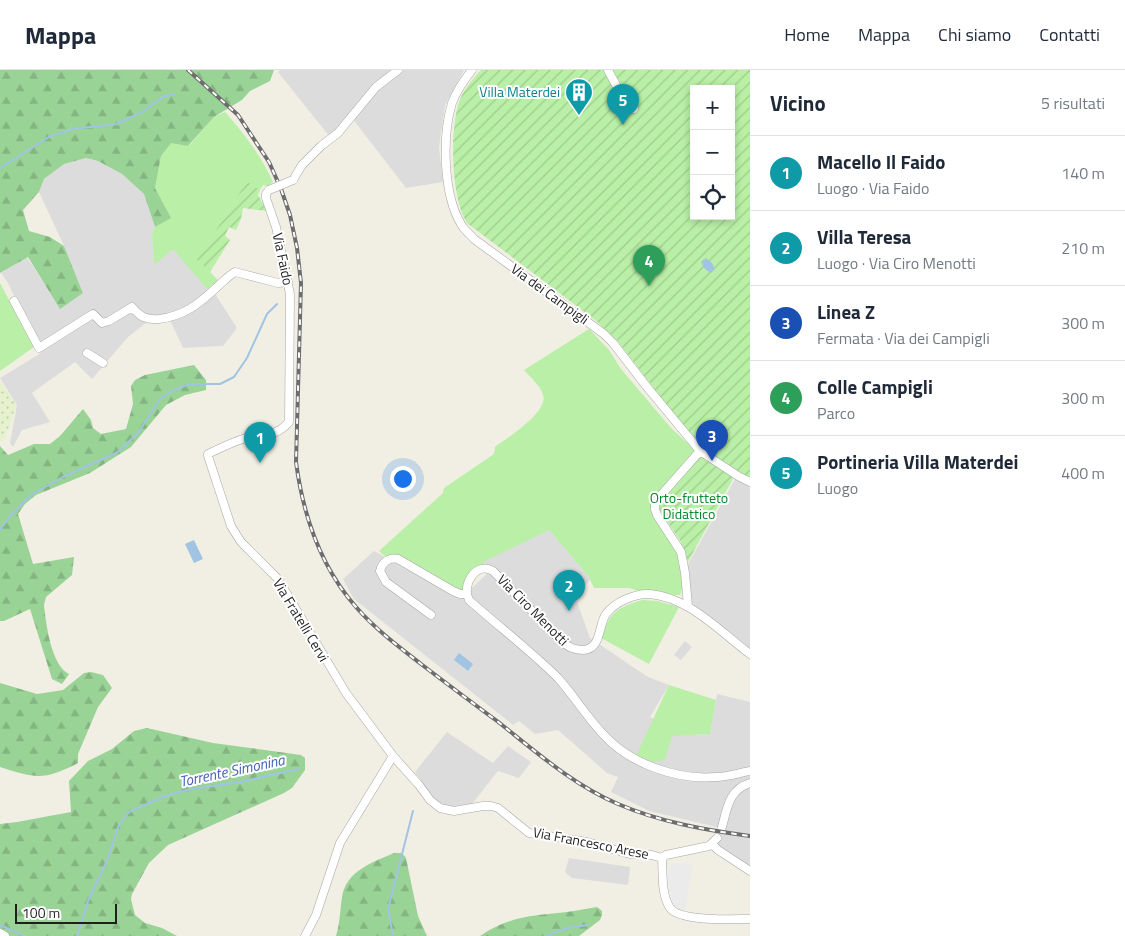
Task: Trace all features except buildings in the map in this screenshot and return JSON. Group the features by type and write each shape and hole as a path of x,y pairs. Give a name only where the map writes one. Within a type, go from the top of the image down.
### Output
{"street":[{"name":"Via Faido","path":"208,454 252,436 274,433 281,430 289,422 290,294 276,227 266,194 269,190 293,180 302,165 321,146 338,133 376,87 398,70"},
{"name":"Via dei Campigli","path":"472,70 461,84 452,104 445,148 450,191 455,212 462,226 474,239 604,334 614,343 647,387 700,451 750,482"},
{"path":"608,70 620,91 618,103 625,108 634,109"},
{"path":"14,302 39,348 93,314 102,322 109,321 132,307 140,316 150,320 169,318 180,314 191,309 235,272 278,282 288,282"},
{"path":"87,353 103,363"},
{"path":"688,606 681,552 657,515 655,502 700,451"},
{"name":"Via Fratelli Cervi","path":"208,454 234,531 244,546 278,579 346,693 394,756"},
{"path":"431,615 386,582 380,571 384,563 390,559 398,559 453,591 466,594 469,600 556,676 574,696 603,735 630,758 679,775 718,777 750,771"},
{"name":"Via Ciro Menotti","path":"466,594 468,581 479,570 490,569 562,642 570,648 582,650 589,648 598,639 605,616 613,606 625,600 649,594 688,606 750,654"},
{"path":"305,936 316,915 340,843 394,756"},
{"name":"Via Francesco Arese","path":"394,756 430,800 440,808 454,810 491,806 498,808 530,833 587,842 630,854 652,855 662,858 666,855 704,847 714,841 718,850 750,870"},
{"path":"722,827 731,796 739,788 750,783"},
{"name":"Via Francesco Arese","path":"662,858 666,897 668,904 675,913 694,917 731,920 750,919"},
{"path":"0,933 4,936"}],"shaded area":[{"path":"280,70 464,70 445,105 439,147 443,182 406,188 352,118 330,137 278,72"},
{"path":"86,158 98,161 122,174 144,194 155,227 152,233 154,264 176,246 210,286 237,328 223,346 183,348 170,320 147,322 128,337 92,379 75,362 32,393 50,422 22,430 13,447 10,443 17,405 0,378 41,353 8,283 1,273 27,257 60,308 83,293 39,192 44,179 64,164"},
{"path":"735,479 750,485 750,660 688,606 688,564"},
{"path":"549,530 591,579 575,596 590,638 648,677 669,685 650,717 693,735 710,734 717,694 750,702 750,867 716,847 719,836 725,829 649,811 611,792 618,777 607,773 558,730 535,734 519,721 513,725 354,599 343,579 374,551 460,599 490,571 481,561"},
{"path":"685,641 692,647 681,660 674,655"},
{"path":"447,732 493,763 508,746 531,762 519,778 498,771 472,804 449,807 434,800 415,772"},
{"path":"569,858 630,867 628,885 572,878 565,872"},
{"path":"687,862 691,864 692,868 685,911 678,909 672,902 667,873 671,865"}],"green space":[{"path":"0,70 274,70 270,81 250,91 242,100 214,117 188,146 171,143 161,156 155,188 171,218 155,227 144,194 122,174 98,161 86,158 64,164 44,179 39,192 23,210 29,231 50,237 64,246 83,293 60,309 28,257 0,273"},
{"path":"481,70 750,70 750,479 700,448 616,339 595,320 467,223 462,212 455,183 453,149 455,118 458,105 468,86"},
{"path":"225,112 252,145 273,182 268,186 263,185 260,190 247,181 198,260 218,280 207,289 173,249 154,265 152,233 155,227 170,218 155,188 161,156 171,142 189,146 214,117"},
{"path":"247,181 260,190 258,195 267,211 243,208 236,230 229,227 225,236 230,240 210,272 197,260"},
{"path":"0,283 34,347 0,371"},
{"path":"589,329 609,350 621,369 671,428 696,451 652,503 670,535 680,560 683,584 680,595 649,594 629,588 594,588 589,577 549,530 483,562 486,568 479,570 466,594 398,559 387,558 379,551 443,493 444,488 494,454 495,447 534,417 543,402 543,395 538,385 524,370"},
{"path":"194,365 206,380 206,390 185,395 166,405 131,447 90,473 36,495 25,504 18,514 33,564 74,557 72,575 46,597 44,605 50,643 58,662 69,674 62,684 52,679 30,609 0,621 0,446 8,455 34,444 50,444 60,436 83,409 91,420 93,428 101,434 126,429 133,404 131,386 135,380 145,375"},
{"path":"0,381 17,405 4,440 0,442"},
{"name":"Orto-frutteto Didattico","path":"699,453 734,477 688,562 681,542 659,509 658,501"},
{"path":"642,600 657,601 679,607 649,664 601,638 611,616 620,608"},
{"path":"91,672 103,675 112,688 98,707 78,754 78,763 56,773 39,776 22,774 0,767 0,683 37,694 63,690 84,673"},
{"path":"669,685 716,700 710,734 672,736 665,760 653,762 636,756"},
{"path":"147,728 213,743 301,755 305,758 305,770 292,788 284,793 168,845 149,863 132,894 131,899 135,915 145,923 162,928 177,936 0,936 0,824 71,812 69,781 88,761 112,749 134,731"},
{"path":"394,853 402,853 406,858 418,916 427,936 336,936 342,897 349,880 362,869"},
{"path":"597,907 602,911 600,920 579,936 480,936 503,924 525,917"}],"water":[{"path":"706,258 715,269 711,273 705,269 701,262"},
{"path":"194,540 203,559 194,563 185,544"},
{"path":"459,653 473,664 468,671 454,660"}],"waterway":[{"path":"0,168 49,137 72,129 117,124 142,112 163,97 174,94"},
{"path":"0,530 11,515 31,495 63,477 118,452 138,433 160,399 172,391 189,384 220,384 234,377 247,358 267,314 277,304"},
{"name":"Torrente Simonina","path":"77,936 88,901 106,863 119,825 129,812 165,796 187,790 240,782 298,769"},
{"path":"393,936 388,909 413,811"},
{"name":"Torrente Simonina","path":"0,925 24,936"},
{"path":"547,936 572,927 588,925"}],"railway":[{"path":"188,70 238,115 269,162 290,215 297,248 301,283 296,462 303,501 315,539 332,574 343,591 363,615 396,644 555,767 585,787 618,804 650,816 700,828 750,836"}],"place":[{"name":"Villa Materdei","path":"579,116"},
{"name":"Portineria Villa Materdei","path":"623,125"},
{"name":"Colle Campigli","path":"649,286"},
{"name":"Linea Z","path":"712,461"},
{"name":"Macello Il Faido","path":"260,463"},
{"name":"Villa Teresa","path":"569,611"}]}
